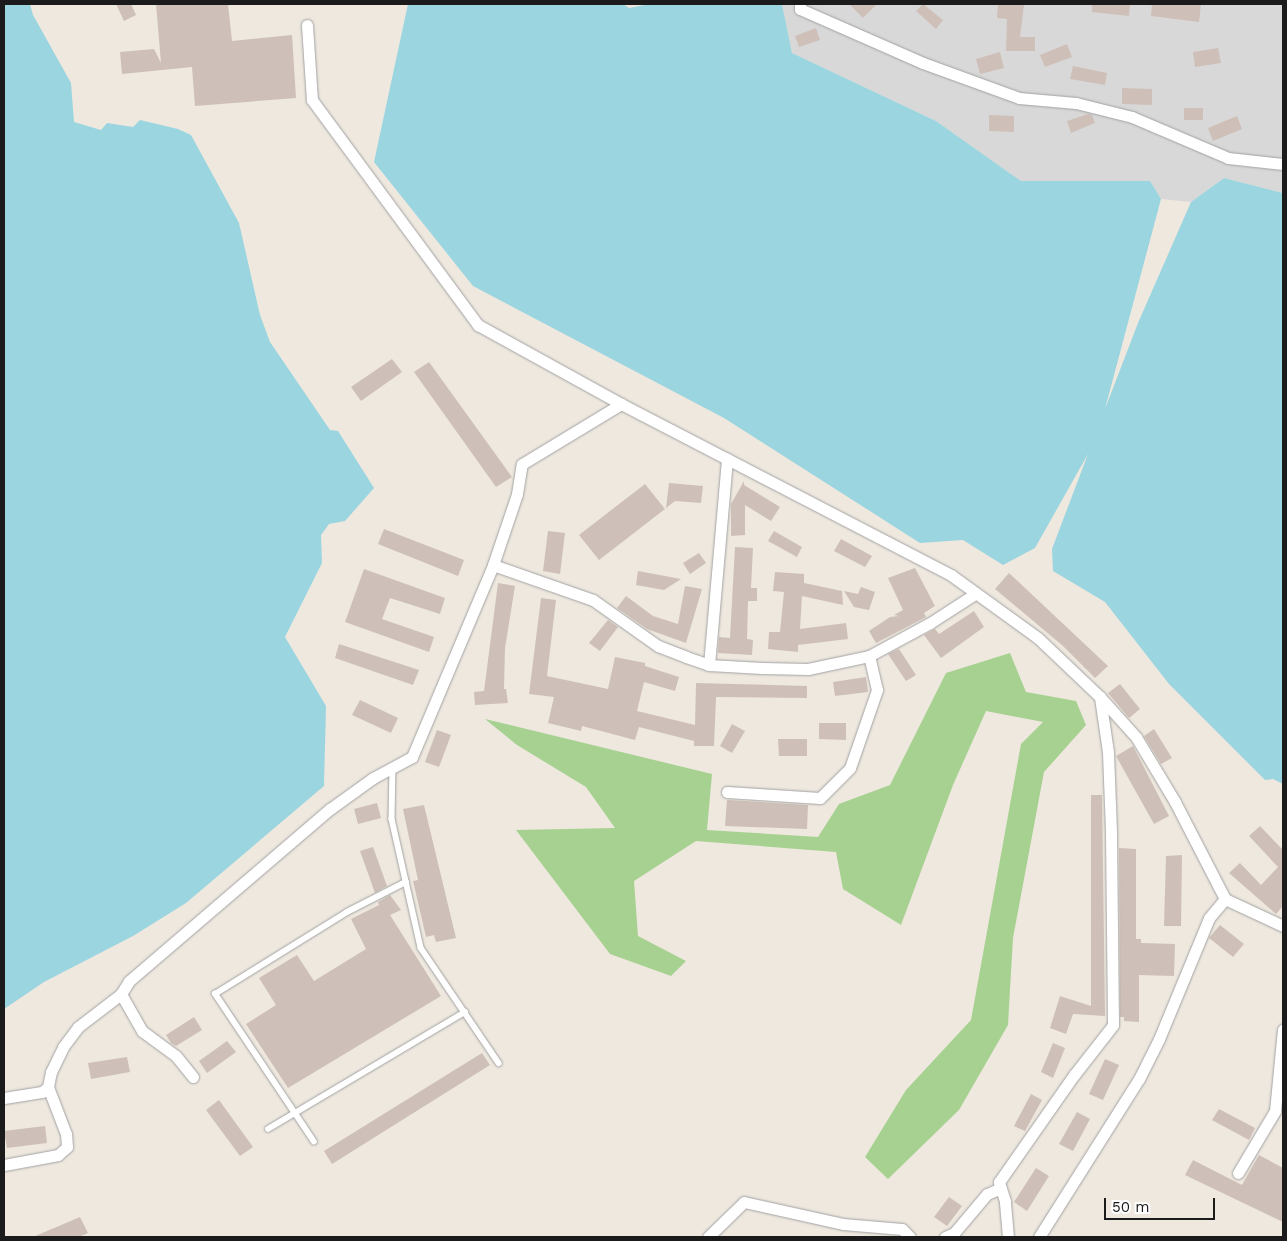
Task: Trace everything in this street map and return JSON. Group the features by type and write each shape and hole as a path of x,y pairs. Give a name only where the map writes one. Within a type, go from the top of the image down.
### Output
{"street":[{"path":"800,4 800,9 923,64 1019,98 1076,103 1132,117 1228,158 1283,164"},
{"path":"307,25 312,100 478,324 621,404 952,574 975,594 1038,638 1100,697 1136,737 1175,802 1224,899 1283,926"},
{"path":"4,1098 42,1092 48,1087 55,1063 78,1027 121,994 129,981 330,808 393,767 412,757 493,565 517,494 522,464 621,404"},
{"path":"709,664 727,459"},
{"path":"493,565 593,600 658,646 709,664 808,670 869,656 930,623 975,594"},
{"path":"727,792 820,798 850,768 877,690 869,656"},
{"path":"1008,1237 999,1182 1006,1168 1113,1026 1111,831 1108,752 1100,697"},
{"path":"1039,1237 1139,1079 1160,1039 1209,918 1224,899"},
{"path":"121,994 142,1031 176,1056 193,1077"},
{"path":"1238,1173 1275,1111 1283,1029"},
{"path":"4,1165 58,1155 68,1147 66,1134 48,1087"},
{"path":"944,1237 954,1233 987,1194 1001,1188"},
{"path":"708,1237 744,1202 843,1224 902,1229 910,1237"}],"lane":[{"path":"393,767 392,819 422,948 499,1063"},
{"path":"314,1142 215,994 347,912 406,882"},
{"path":"268,1128 464,1012"}],"shaded area":[{"path":"782,4 1283,4 1283,193 1224,178 1191,202 1161,199 1149,181 1021,181 936,121 792,53"}],"green space":[{"path":"1010,653 1026,692 1076,701 1086,725 1044,772 1013,938 1008,1025 959,1110 888,1179 865,1157 906,1090 971,1020 1021,744 1043,722 986,711 953,785 901,925 843,889 836,852 696,841 634,881 638,936 686,961 671,976 610,954 516,830 615,828 586,787 517,745 485,719 712,774 707,830 818,837 839,804 890,785 946,673"}],"water":[{"path":"4,4 30,4 33,15 71,83 74,122 101,130 107,123 133,127 140,120 178,129 191,135 239,223 260,315 270,342 330,430 338,431 374,488 345,521 329,524 321,535 322,563 285,637 326,706 324,786 186,903 133,936 44,982 4,1009"},
{"path":"408,4 623,4 629,8 650,4 782,4 792,53 936,121 1021,181 1150,181 1161,199 1105,409 1138,323 1191,202 1224,178 1283,193 1283,784 1273,779 1265,780 1169,684 1105,602 1053,571 1052,549 1088,454 1035,548 1003,565 963,540 920,543 724,418 473,286 374,162"}],"building":[{"path":"116,4 131,4 136,15 124,21"},
{"path":"156,4 228,4 232,41 292,35 296,98 195,106 192,67 122,74 120,52 154,49 161,63"},
{"path":"849,4 877,4 863,18"},
{"path":"923,4 943,20 936,29 916,11"},
{"path":"998,4 1024,5 1020,37 1035,37 1035,51 1006,51 1007,19 997,18"},
{"path":"1092,4 1130,4 1129,16 1092,12"},
{"path":"1152,4 1201,4 1199,22 1151,16"},
{"path":"816,28 820,40 799,47 795,36"},
{"path":"1067,44 1072,57 1045,67 1040,55"},
{"path":"1218,48 1221,63 1195,67 1193,52"},
{"path":"1000,52 1004,68 980,74 976,59"},
{"path":"1073,66 1107,73 1105,85 1070,79"},
{"path":"1122,88 1152,89 1152,105 1122,104"},
{"path":"1184,108 1203,108 1203,120 1184,120"},
{"path":"1088,114 1092,115 1095,123 1071,133 1067,121"},
{"path":"989,115 1014,116 1014,132 989,131"},
{"path":"1237,116 1242,129 1213,141 1208,128"},
{"path":"392,359 402,372 361,401 351,387"},
{"path":"429,362 512,477 496,487 414,372"},
{"path":"744,481 744,485 780,507 771,521 745,505 745,535 731,536 731,504"},
{"path":"669,483 703,486 701,503 675,501 666,508"},
{"path":"645,484 665,509 599,560 579,535"},
{"path":"384,529 464,560 458,576 378,544"},
{"path":"548,531 565,533 560,574 543,571"},
{"path":"774,531 802,547 797,557 768,541"},
{"path":"841,539 872,556 865,567 834,551"},
{"path":"735,547 753,548 751,588 757,588 757,601 748,601 747,639 753,640 752,655 718,653 719,637 730,638"},
{"path":"699,553 706,563 690,574 683,563"},
{"path":"915,568 935,606 924,613 926,617 876,643 869,631 890,617 899,616 894,615 903,610 888,578"},
{"path":"364,569 445,598 440,614 390,598 382,619 434,637 429,652 345,622"},
{"path":"638,571 681,579 664,590 636,585"},
{"path":"775,572 804,574 804,583 842,591 843,605 802,596 800,629 846,623 848,639 798,645 798,652 768,649 769,632 780,632 784,592 773,591"},
{"path":"1009,573 1108,666 1095,678 1063,646 995,589"},
{"path":"498,583 515,586 505,648 504,689 506,689 508,703 475,705 474,692 484,691"},
{"path":"685,586 702,589 686,643 647,629 617,608 626,596 653,616 678,624"},
{"path":"861,587 875,592 869,610 854,607 844,591 858,594"},
{"path":"541,598 556,600 547,676 608,689 615,657 645,663 645,666 679,677 675,691 644,682 637,711 695,725 696,683 807,686 807,698 716,697 714,746 694,746 694,741 639,727 635,740 582,726 581,731 548,723 554,697 529,694"},
{"path":"974,611 984,627 941,658 924,635 935,629 939,634"},
{"path":"608,620 618,627 600,651 589,643"},
{"path":"339,644 419,670 413,685 335,658"},
{"path":"899,649 916,675 906,681 888,654"},
{"path":"866,677 868,692 835,696 833,682"},
{"path":"1120,684 1140,709 1129,718 1108,693"},
{"path":"360,700 398,718 391,733 352,715"},
{"path":"819,723 846,723 846,740 819,739"},
{"path":"732,724 745,731 732,753 720,746"},
{"path":"1154,729 1172,758 1161,764 1144,736"},
{"path":"437,730 451,735 439,767 425,762"},
{"path":"778,739 807,739 807,756 779,756"},
{"path":"1133,746 1169,816 1154,824 1116,756"},
{"path":"1091,795 1102,795 1105,1016 1073,1014 1066,1034 1050,1028 1060,996 1091,1006"},
{"path":"727,800 808,805 807,829 725,826"},
{"path":"377,803 381,818 358,824 354,809"},
{"path":"424,805 456,938 436,942 434,935 426,937 413,881 418,880 403,809"},
{"path":"1260,826 1283,850 1283,906 1276,914 1229,873 1240,863 1261,885 1278,867 1249,836"},
{"path":"373,847 387,886 375,893 360,851"},
{"path":"1119,848 1136,849 1136,939 1141,939 1141,943 1175,944 1174,976 1139,975 1139,1022 1124,1021 1124,1017 1120,1017"},
{"path":"1182,855 1181,926 1164,926 1166,856"},
{"path":"390,895 401,910 390,915 441,996 288,1088 246,1024 276,1005 259,978 297,955 314,981 366,949 351,919 379,905 378,902"},
{"path":"1220,925 1244,944 1233,957 1209,938"},
{"path":"194,1017 202,1030 176,1046 171,1043 166,1035"},
{"path":"227,1041 236,1052 207,1073 199,1061"},
{"path":"1053,1043 1065,1048 1053,1078 1041,1072"},
{"path":"482,1053 490,1065 332,1164 324,1151"},
{"path":"127,1057 130,1072 91,1079 88,1063"},
{"path":"1105,1059 1119,1065 1103,1100 1089,1094"},
{"path":"1031,1094 1042,1100 1025,1131 1014,1126"},
{"path":"219,1100 253,1147 240,1156 206,1110"},
{"path":"1219,1109 1255,1128 1249,1140 1212,1120"},
{"path":"1077,1112 1090,1119 1073,1151 1059,1144"},
{"path":"45,1126 47,1143 7,1148 4,1131"},
{"path":"1259,1155 1283,1168 1283,1222 1185,1175 1193,1160 1242,1185"},
{"path":"1036,1168 1049,1176 1027,1211 1014,1202"},
{"path":"949,1197 962,1206 947,1226 934,1217"},
{"path":"80,1217 88,1233 79,1237 33,1237"}]}
